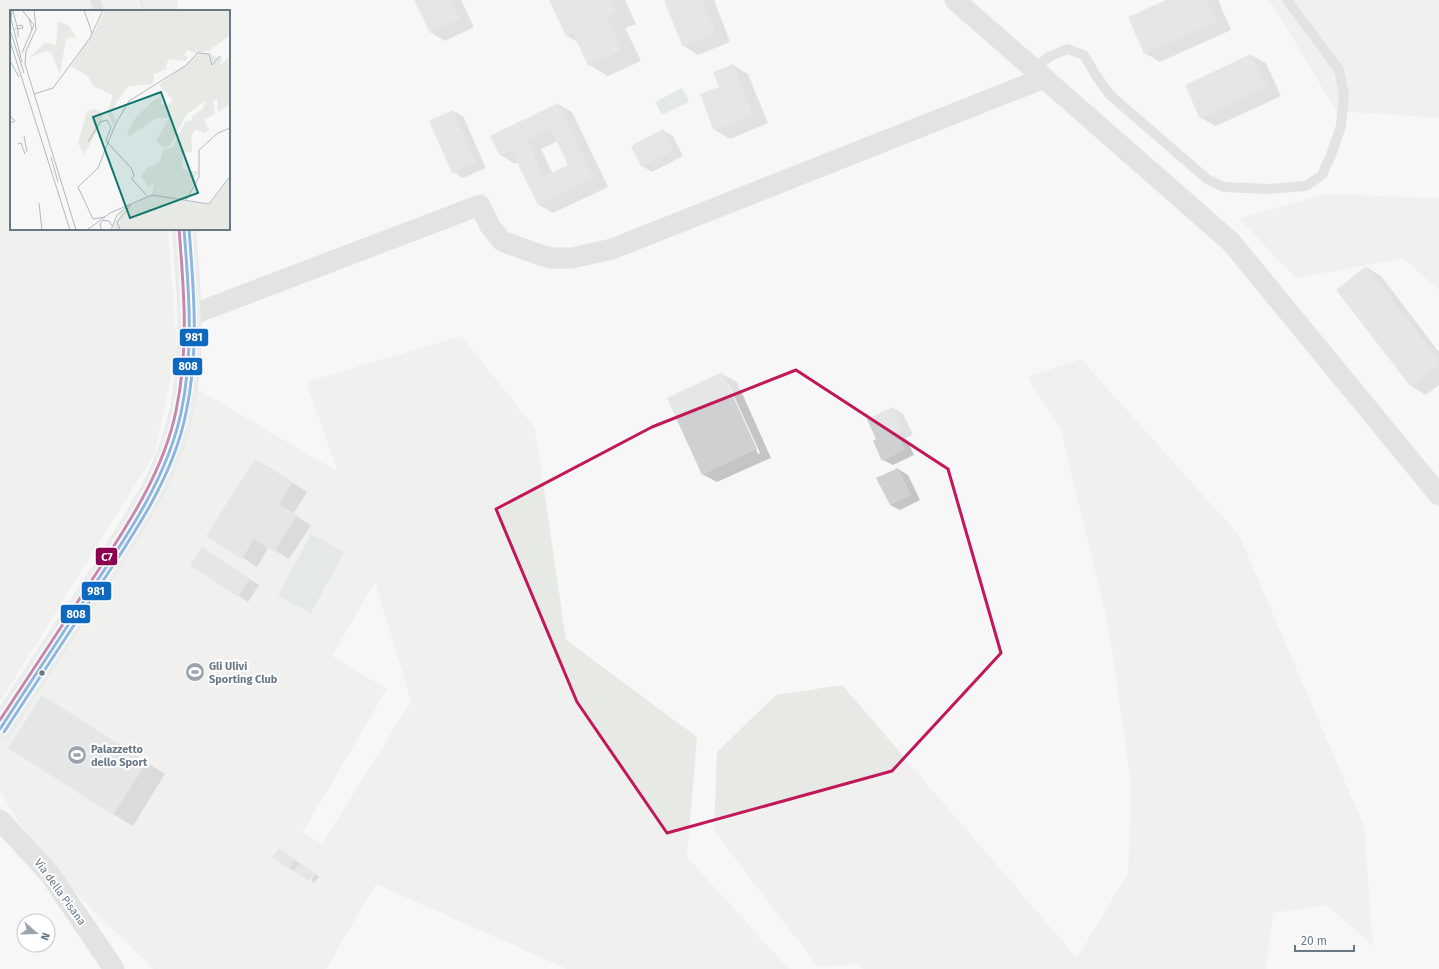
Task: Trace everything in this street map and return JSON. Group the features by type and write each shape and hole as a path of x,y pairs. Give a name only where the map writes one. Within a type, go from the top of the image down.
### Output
{"main road":[{"path":"151,0 154,10"},
{"path":"165,0 166,10"},
{"path":"0,729 132,527 154,488 170,453 181,413 189,362 191,315 184,230"}],"street":[{"path":"955,0 1232,242 1439,495"},
{"path":"191,315 480,205 490,226 502,241 550,258 572,258 612,249 1039,74"},
{"name":"Via della Pisana","path":"0,820 49,873 114,969"}],"lane":[{"path":"96,0 99,10"},
{"path":"1039,74 1049,57 1067,49 1084,55 1110,95 1207,179 1224,187 1269,189 1306,186 1322,175 1331,155 1340,126 1344,94 1339,70 1287,0"}],"highlighted area":[{"path":"796,370 948,469 1001,653 892,771 667,833 577,702 496,509 652,427"}],"shaded area":[{"path":"0,0 137,0 140,10 10,10 10,230 168,230 177,349 155,453 0,702"},
{"path":"1267,0 1439,0 1439,118 1336,111 1274,7"},
{"path":"682,88 689,102 662,115 655,102"},
{"path":"1325,194 1439,198 1439,290 1403,259 1295,278 1239,218"},
{"path":"461,336 535,428 566,640 697,737 687,857 789,969 567,969 376,884 326,969 153,969 40,858 0,791 0,726 198,389 338,472 306,382","holes":["375,582 411,701 322,844 303,832 387,689 332,656"]},
{"path":"1081,359 1239,535 1364,826 1373,946 1327,905 1273,913 1266,969 863,969 859,964 818,967 714,831 717,752 776,695 842,685 1077,958 1128,873 1131,784 1108,624 1060,427 1027,377"},
{"path":"311,534 344,552 311,613 278,596"}],"building":[{"path":"414,0 451,0 460,19 430,33"},
{"path":"549,0 611,0 617,12 607,17 622,50 588,66 573,33 566,36"},
{"path":"703,0 716,33 683,47 664,1"},
{"path":"1166,0 1207,0 1217,22 1144,54 1128,17"},
{"path":"1251,54 1267,87 1200,119 1185,85"},
{"path":"733,64 753,115 714,131 700,94 719,87 713,72"},
{"path":"558,103 594,178 538,205 511,150 500,156 490,136","holes":["551,129 568,165 544,177 527,140"]},
{"path":"453,110 476,162 452,173 429,121"},
{"path":"663,129 674,150 641,167 631,146"},
{"path":"1366,266 1439,361 1439,365 1411,387 1336,290"},
{"path":"722,372 757,449 702,475 667,398"},
{"path":"893,407 904,429 897,432 905,450 882,461 873,441 876,439 867,419"},
{"path":"255,459 293,482 279,504 297,515 274,552 254,539 242,559 206,536"},
{"path":"898,468 911,495 890,505 876,478"},
{"path":"202,547 250,579 238,597 190,565"},
{"name":"Palazzetto dello Sport","path":"42,695 147,762 113,815 8,748"},
{"path":"279,848 295,860 289,869 272,857"},
{"path":"300,863 315,873 309,881 294,871"}],"transit line":[{"name":"C7","path":"0,720 129,521 162,457 176,411 183,365 184,297 179,230"},
{"name":"808","path":"0,729 133,525 156,482 175,437 181,413 188,367 189,298 184,230"},
{"name":"981","path":"4,732 138,527 162,483 172,460 186,413 193,367 194,298 189,230"}],"place":[{"name":"Gli Ulivi Sporting Club","path":"195,672"},
{"name":"Palazzetto dello Sport","path":"77,755"}]}
